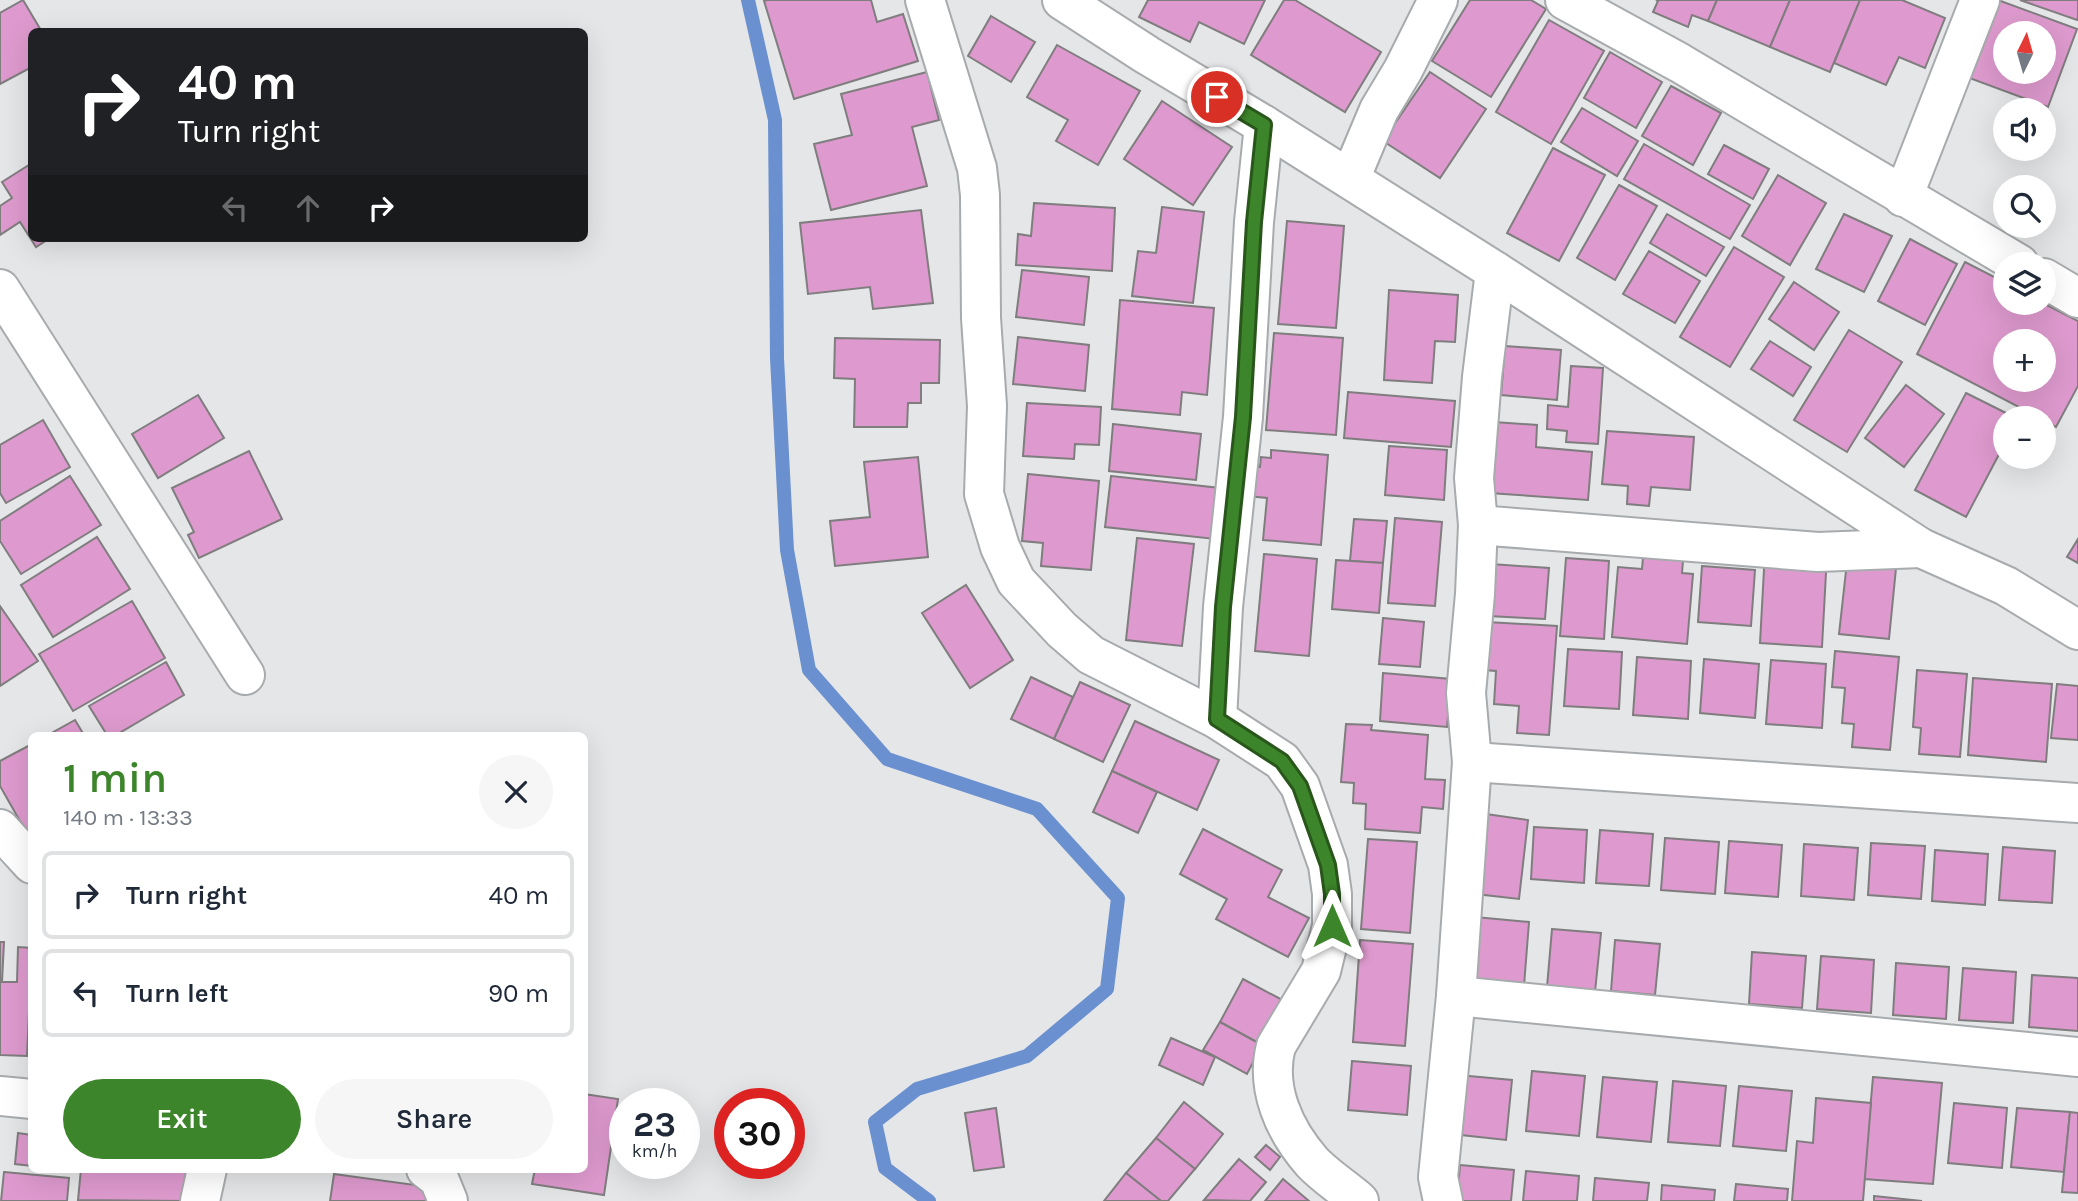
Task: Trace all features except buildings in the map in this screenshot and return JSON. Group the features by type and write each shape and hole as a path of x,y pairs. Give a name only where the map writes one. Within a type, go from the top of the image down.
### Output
{"street":[{"path":"925,0 947,66 979,182 981,318 987,406 984,494 1000,547 1016,581 1062,630 1091,655 1217,719 1282,761 1300,786 1328,865 1332,926 1321,971 1276,1046 1273,1087 1287,1127 1313,1163 1359,1201"},
{"path":"1062,0 1495,271 1921,548 2006,586 2078,630"},
{"path":"1350,179 1379,110 1403,70 1438,0"},
{"path":"1565,0 1680,63 1999,252"},
{"path":"1903,197 1976,1"},
{"path":"1217,719 1223,607 1243,417 1254,222 1264,125"},
{"path":"1443,1201 1438,1177 1456,996 1472,762 1466,693 1478,526 1474,478 1482,377 1495,271"},
{"path":"2056,285 2078,298"},
{"path":"0,289 245,676"},
{"path":"1478,526 1818,552 1921,548"},
{"path":"1472,762 2078,803"},
{"path":"0,829 28,860"},
{"path":"1456,996 2078,1057"},
{"path":"0,1096 28,1099"},
{"path":"200,1201 206,1173"},
{"path":"432,1173 439,1178 448,1201"}],"waterway":[{"path":"748,0 775,120 777,358 787,550 809,670 887,759 1037,809 1118,898 1107,989 1027,1056 917,1089 875,1122 885,1168 929,1201"}],"route":[{"path":"1217,97 1264,125 1254,222 1243,417 1223,607 1217,719 1282,761 1300,786 1328,865 1332,926"}]}
